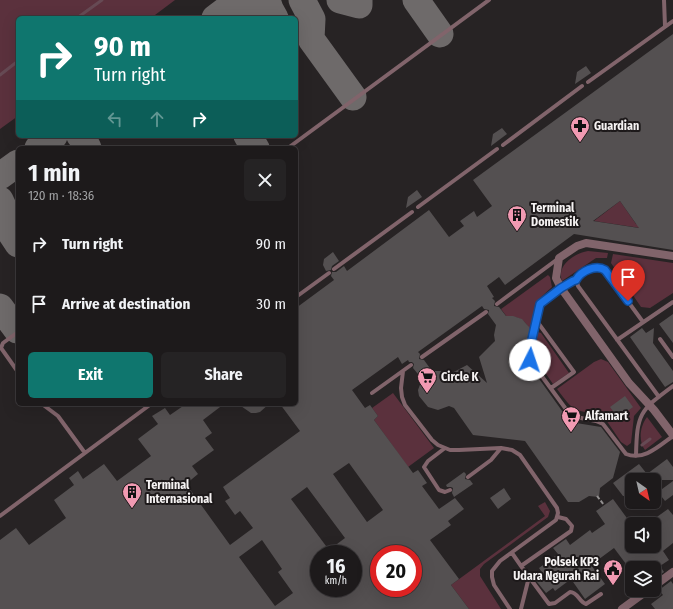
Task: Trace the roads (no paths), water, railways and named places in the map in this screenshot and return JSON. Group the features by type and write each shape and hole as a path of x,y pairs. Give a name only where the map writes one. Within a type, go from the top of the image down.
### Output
{"street":[{"path":"673,256 586,243 577,246 559,258 556,278 561,288 628,382 650,405 673,435"},
{"path":"661,581 673,572"},
{"path":"622,609 638,597"}],"lane":[{"path":"291,146 489,0"},
{"path":"664,0 665,26"},
{"path":"588,82 673,21"},
{"path":"503,145 582,86"},
{"path":"418,207 497,149"},
{"path":"334,269 412,212"},
{"path":"497,304 559,258"},
{"path":"643,322 605,270 602,267 594,267 580,275 576,280 561,288 540,304 529,356 571,416 596,420 603,424 626,454 636,456 646,455 673,435"},
{"path":"298,296 328,273"},
{"path":"576,280 578,286 659,397"},
{"path":"618,340 673,302"},
{"path":"422,357 486,312"},
{"path":"536,320 574,372 551,388"},
{"path":"16,333 3,343 2,348 16,369"},
{"path":"660,339 673,357"},
{"path":"372,393 411,365"},
{"path":"403,371 401,388 402,397 432,440 445,448 460,450 502,448 512,450 520,456 557,508 558,517 551,525 495,566 492,577 494,584 510,609"},
{"path":"636,456 638,422 642,413 673,386"},
{"path":"45,406 58,416 86,453"},
{"path":"0,516 148,406"},
{"path":"445,448 428,461 424,467 439,490 445,492 450,490"},
{"path":"468,477 491,460 502,448"},
{"path":"521,566 571,531 572,526 566,519 558,517"},
{"path":"512,553 549,604 555,603 570,592 575,594 581,602 586,604 601,594"},
{"path":"521,609 529,576"}],"waterway":[{"path":"80,16 102,0"},
{"path":"0,75 16,63"},
{"path":"642,445 650,439"}],"place":[{"name":"Guardian","path":"580,143"},
{"name":"Terminal Domestik","path":"517,232"},
{"name":"Circle K","path":"427,394"},
{"name":"Alfamart","path":"571,433"},
{"name":"Terminal Internasional","path":"132,509"},
{"name":"Polsek KP3 Udara Ngurah Rai","path":"613,586"}]}
